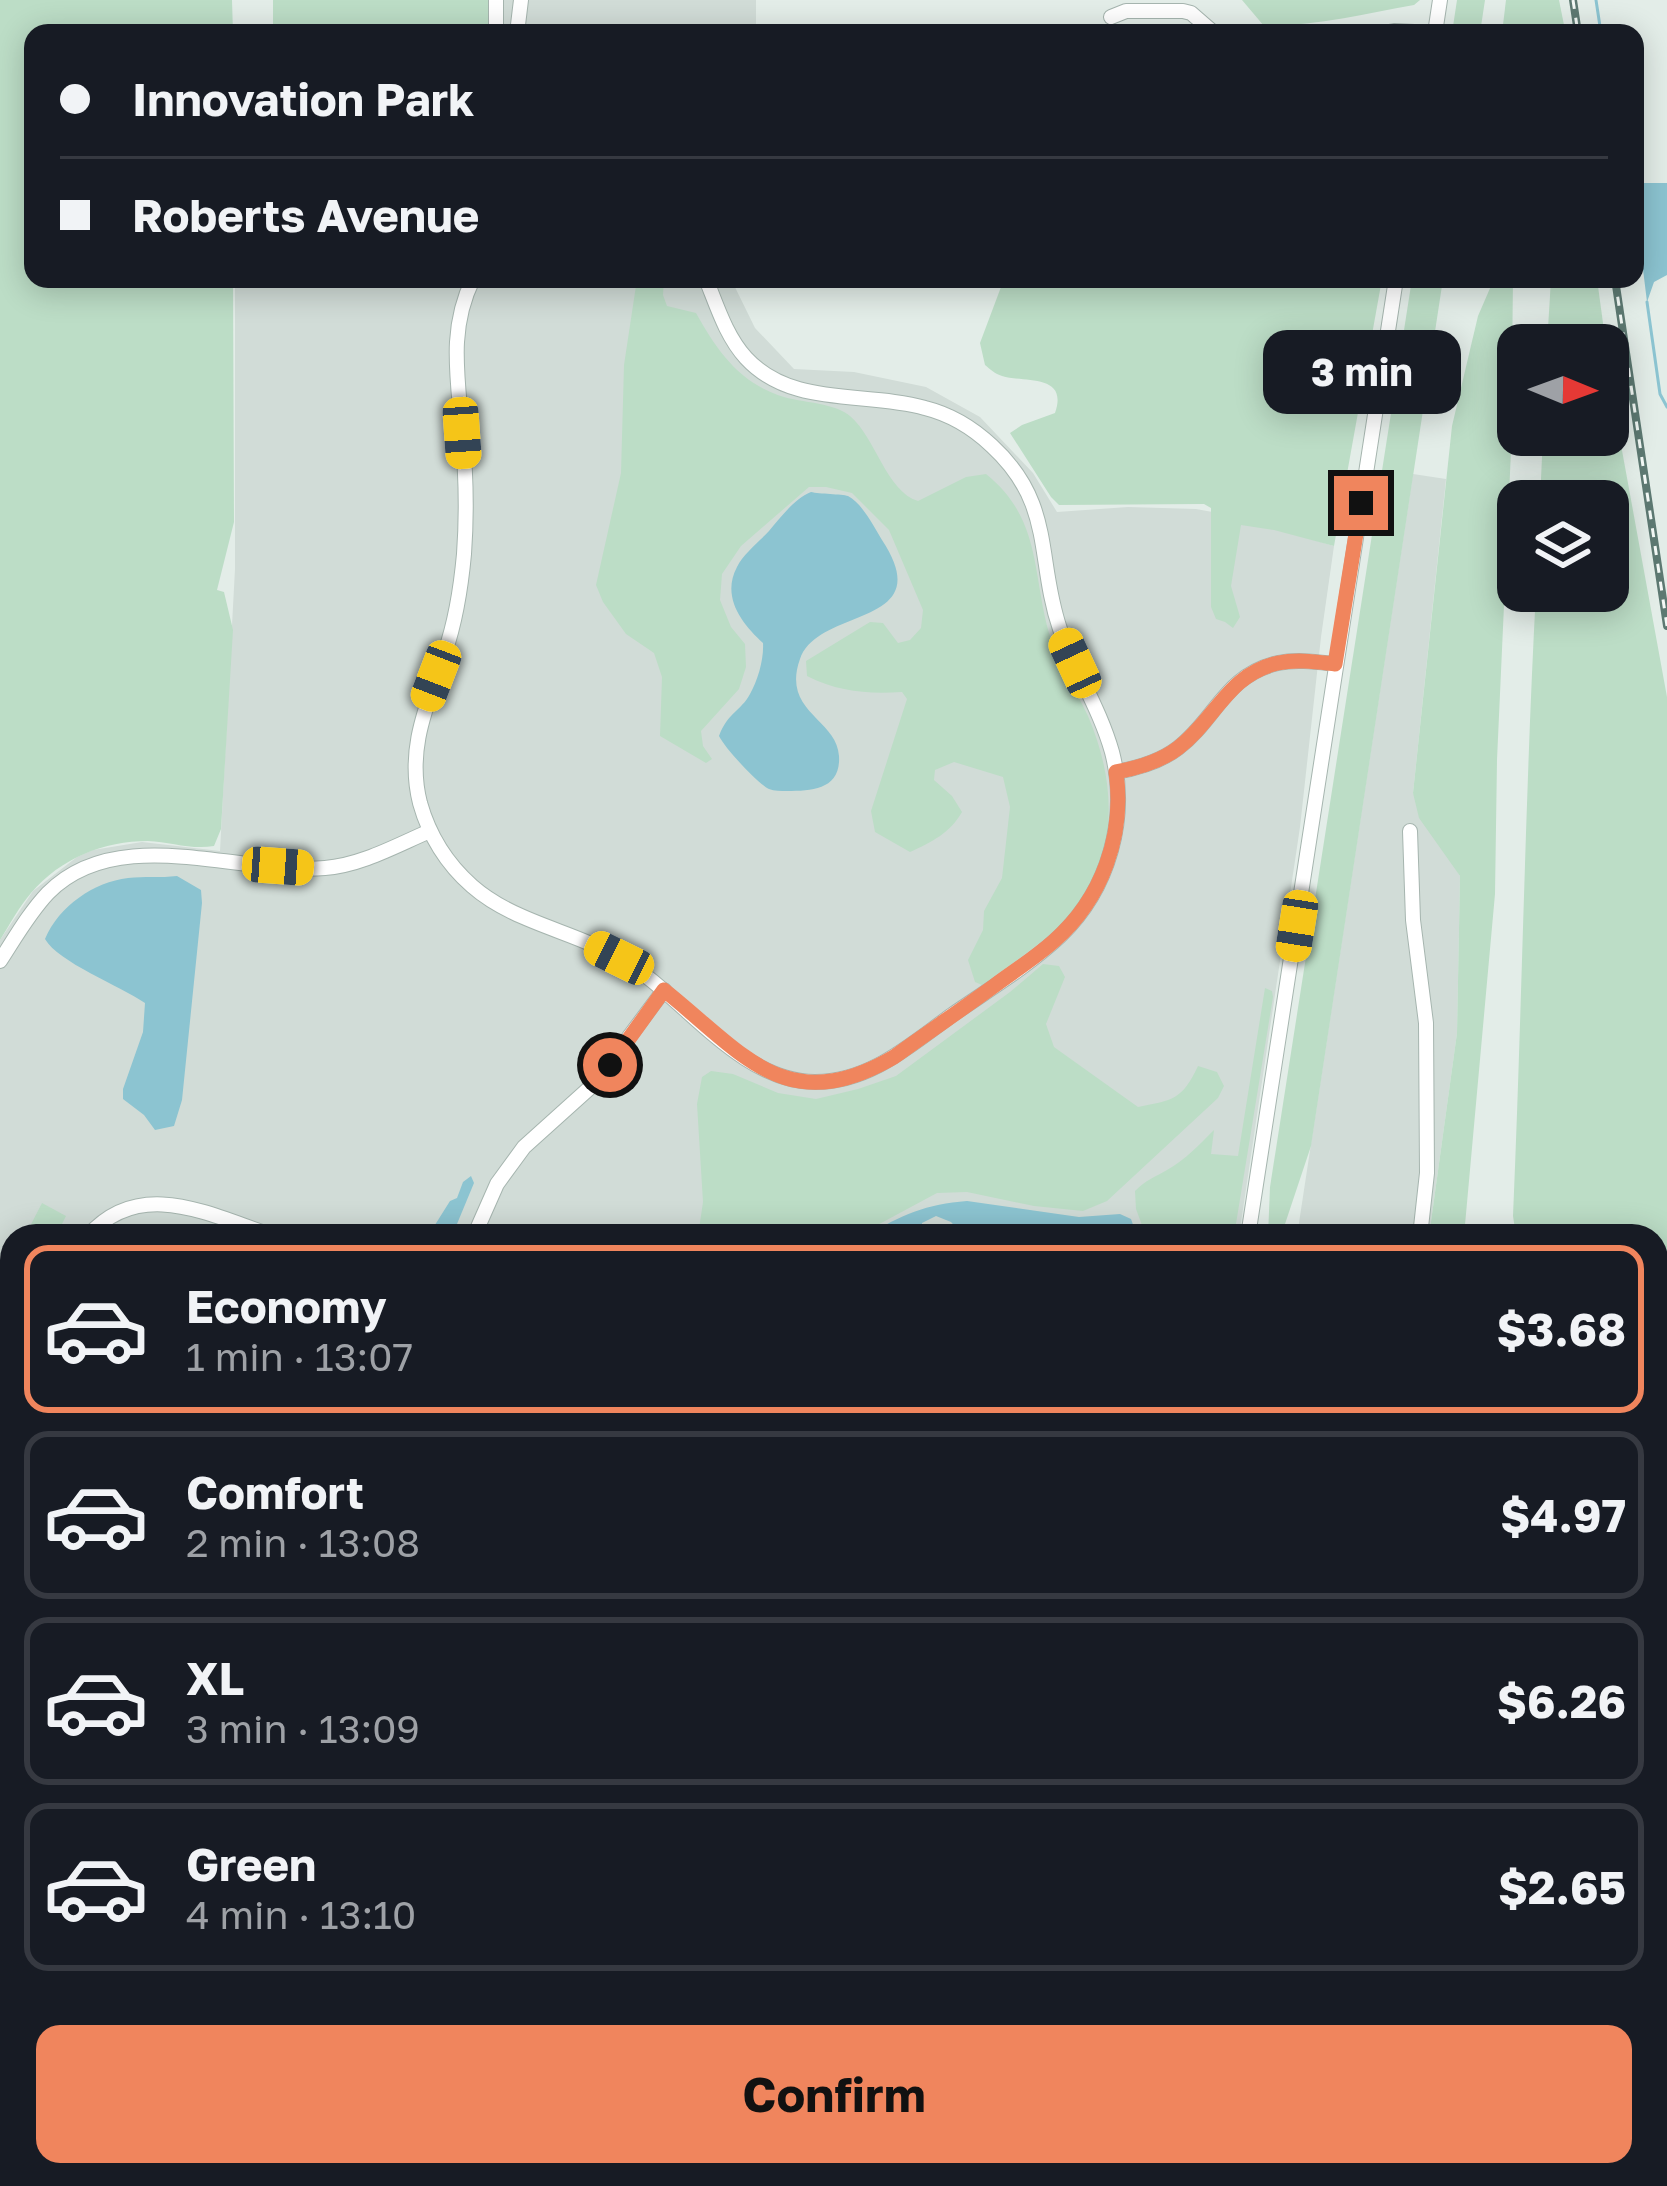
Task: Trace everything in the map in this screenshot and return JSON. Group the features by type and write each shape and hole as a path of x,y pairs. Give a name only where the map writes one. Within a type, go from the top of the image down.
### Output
{"street":[{"path":"1111,17 1126,11 1183,11 1204,24"},
{"path":"469,288 455,338 465,467 460,593 415,754 419,797 430,831 446,858 482,894 518,915 619,958 750,1063 812,1082 848,1078 873,1070 1065,931 1105,870 1117,828 1116,772 1107,735 1057,619 1039,520 1010,464 976,432 920,406 796,389 770,377 735,344 710,288"},
{"path":"1250,1224 1395,288"},
{"path":"1116,772 1178,749 1231,688 1253,672 1281,662 1335,664"},
{"path":"0,962 48,893 76,872 109,859 141,855 320,869 354,863 430,831"},
{"path":"1410,831 1426,1023 1427,1173 1421,1224"},
{"path":"479,1224 497,1184 524,1148 594,1084 664,990"},
{"path":"99,1224 139,1204 154,1203 236,1224"}],"shaded area":[{"path":"491,0 756,0 756,24 491,24"},
{"path":"235,288 735,288 755,328 794,369 854,372 926,387 980,417 1033,473 1057,512 1196,509 1334,546 1300,827 1241,1224 0,1224 0,940 33,891 93,850 142,842 220,851 235,569"},
{"path":"1413,474 1446,479 1413,793 1460,876 1457,1033 1431,1224 1299,1224"}],"green space":[{"path":"0,0 232,0 233,24 24,24 24,288 233,288 234,522 217,590 224,592 233,630 221,829 214,846 148,841 84,854 43,881 0,940"},
{"path":"273,0 489,0 490,24 273,24"},
{"path":"1242,0 1420,0 1339,19 1262,24"},
{"path":"1457,0 1485,0 1481,24 1453,24"},
{"path":"1506,0 1559,0 1564,24 1503,24"},
{"path":"636,288 663,288 667,306 696,313 725,357 749,379 779,395 850,416 907,495 918,501 966,477 986,474 1017,509 1032,547 1053,644 1098,744 1109,801 1108,829 1092,882 1077,906 1047,937 982,985 975,982 968,960 983,930 984,911 1002,878 1010,807 1003,777 954,762 935,770 934,780 962,812 940,836 910,852 875,832 871,811 907,699 902,692 853,691 807,676 806,661 870,622 883,623 898,643 910,640 921,628 923,610 889,530 852,493 809,487 741,546 722,574 720,600 731,627 745,644 746,667 739,689 701,731 703,746 712,759 706,763 660,736 662,677 654,653 626,634 596,585 621,473 624,365"},
{"path":"1001,288 1380,288 1334,546 1241,525 1231,586 1240,617 1233,628 1216,619 1211,607 1211,508 1204,504 1059,505 1010,433 1055,413 1056,391 1042,382 999,375 985,365 980,343"},
{"path":"1411,288 1442,288 1311,1146 1285,1224 1268,1224 1270,1187"},
{"path":"1490,288 1513,288 1512,324 1497,324 1497,456 1511,456 1510,480 1497,480 1497,612 1504,612 1495,894 1465,1224 1431,1224 1457,1033 1460,876 1419,818 1413,793 1452,426 1478,316"},
{"path":"1550,288 1598,288 1603,324 1548,324"},
{"path":"1542,456 1623,456 1627,480 1541,480"},
{"path":"1629,489 1667,697 1667,1224 1514,1224 1535,612 1629,612"},
{"path":"1043,964 1059,966 1065,977 1046,1024 1054,1047 1138,1107 1175,1097 1198,1066 1217,1072 1224,1086 1218,1098 1107,1201 1083,1211 967,1192 937,1193 879,1224 700,1224 703,1202 697,1104 702,1077 711,1071 733,1074 778,1093 816,1099 858,1089 896,1076"},
{"path":"1265,988 1273,997 1236,1224 1142,1224 1135,1191 1180,1162 1214,1130 1211,1154 1238,1156"},
{"path":"42,1203 66,1216 62,1224 31,1224"}],"water":[{"path":"1644,183 1667,183 1667,275 1654,282 1647,302"},
{"path":"811,492 848,496 858,504 896,568 896,588 870,613 811,642 800,659 798,691 836,743 838,767 824,786 775,791 749,772 719,736 750,694 763,656 763,643 741,619 731,589 743,557 793,504"},
{"path":"177,876 201,890 202,903 182,1100 174,1126 155,1130 123,1099 143,1032 145,1003 76,965 45,939 68,906 90,890 115,880"},
{"path":"471,1176 474,1183 457,1224 436,1224 457,1198"},
{"path":"967,1201 1079,1217 1120,1214 1133,1224 953,1224 936,1216 922,1224 888,1224 939,1205"}],"waterway":[{"path":"1596,0 1600,24"},
{"path":"1647,302 1660,394 1667,407"}],"railway":[{"path":"1573,0 1577,24"},
{"path":"1616,288 1667,626"}],"route":[{"path":"610,1065 664,990 750,1063 799,1081 848,1078 894,1057 1039,953 1082,910 1105,870 1117,828 1116,772 1178,749 1231,688 1253,672 1281,662 1335,664 1361,503"}]}
